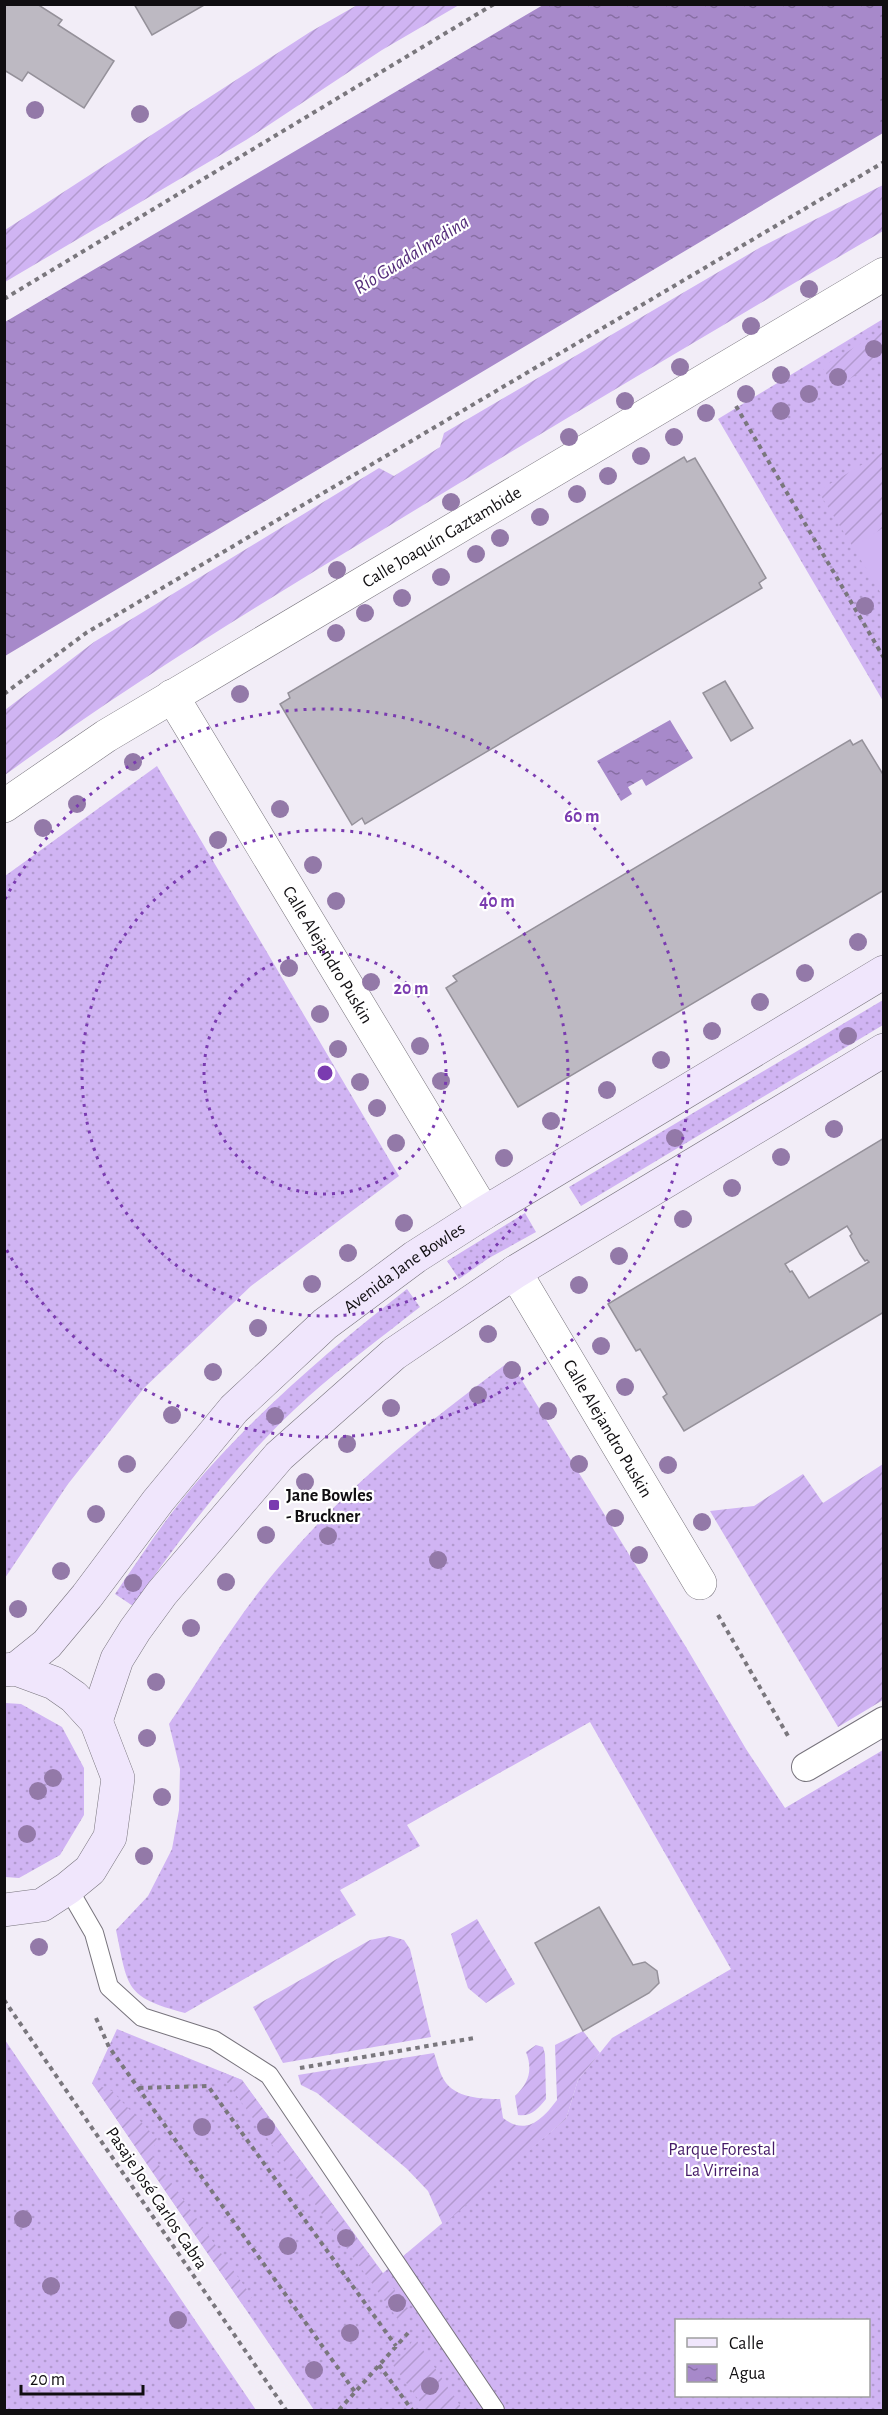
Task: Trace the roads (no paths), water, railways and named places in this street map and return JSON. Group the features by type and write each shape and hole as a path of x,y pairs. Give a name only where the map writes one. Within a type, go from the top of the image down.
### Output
{"main road":[{"name":"Avenida Jane Bowles","path":"10,1669 47,1644 87,1596 158,1501 234,1410 324,1324 415,1257 484,1213 884,972"},
{"path":"96,1721 117,1659 162,1593 279,1456 394,1354 515,1272 884,1050"},
{"path":"4,1910 42,1905 90,1870 110,1837 118,1778 96,1721 74,1697 54,1683 10,1669"}],"street":[{"name":"Calle Joaquín Gaztambide","path":"4,806 106,736 172,696 884,274"},
{"name":"Calle Alejandro Puskin","path":"172,696 484,1213"},
{"name":"Calle Alejandro Puskin","path":"515,1272 700,1583"},
{"path":"806,1767 884,1721"}],"lane":[{"path":"68,1888 94,1933 109,1987 142,2017 214,2040 269,2075 495,2410"}],"water":[{"name":"Río Guadalmedina","path":"543,5 883,5 883,133 5,656 5,322"},
{"path":"670,720 693,758 646,786 642,779 628,787 632,794 621,801 597,761"}],"place":[{"name":"Jane Bowles - Bruckner","path":"274,1505"}],"park label":[{"name":"Parque Forestal La Virreina","path":"722,2159"}]}
